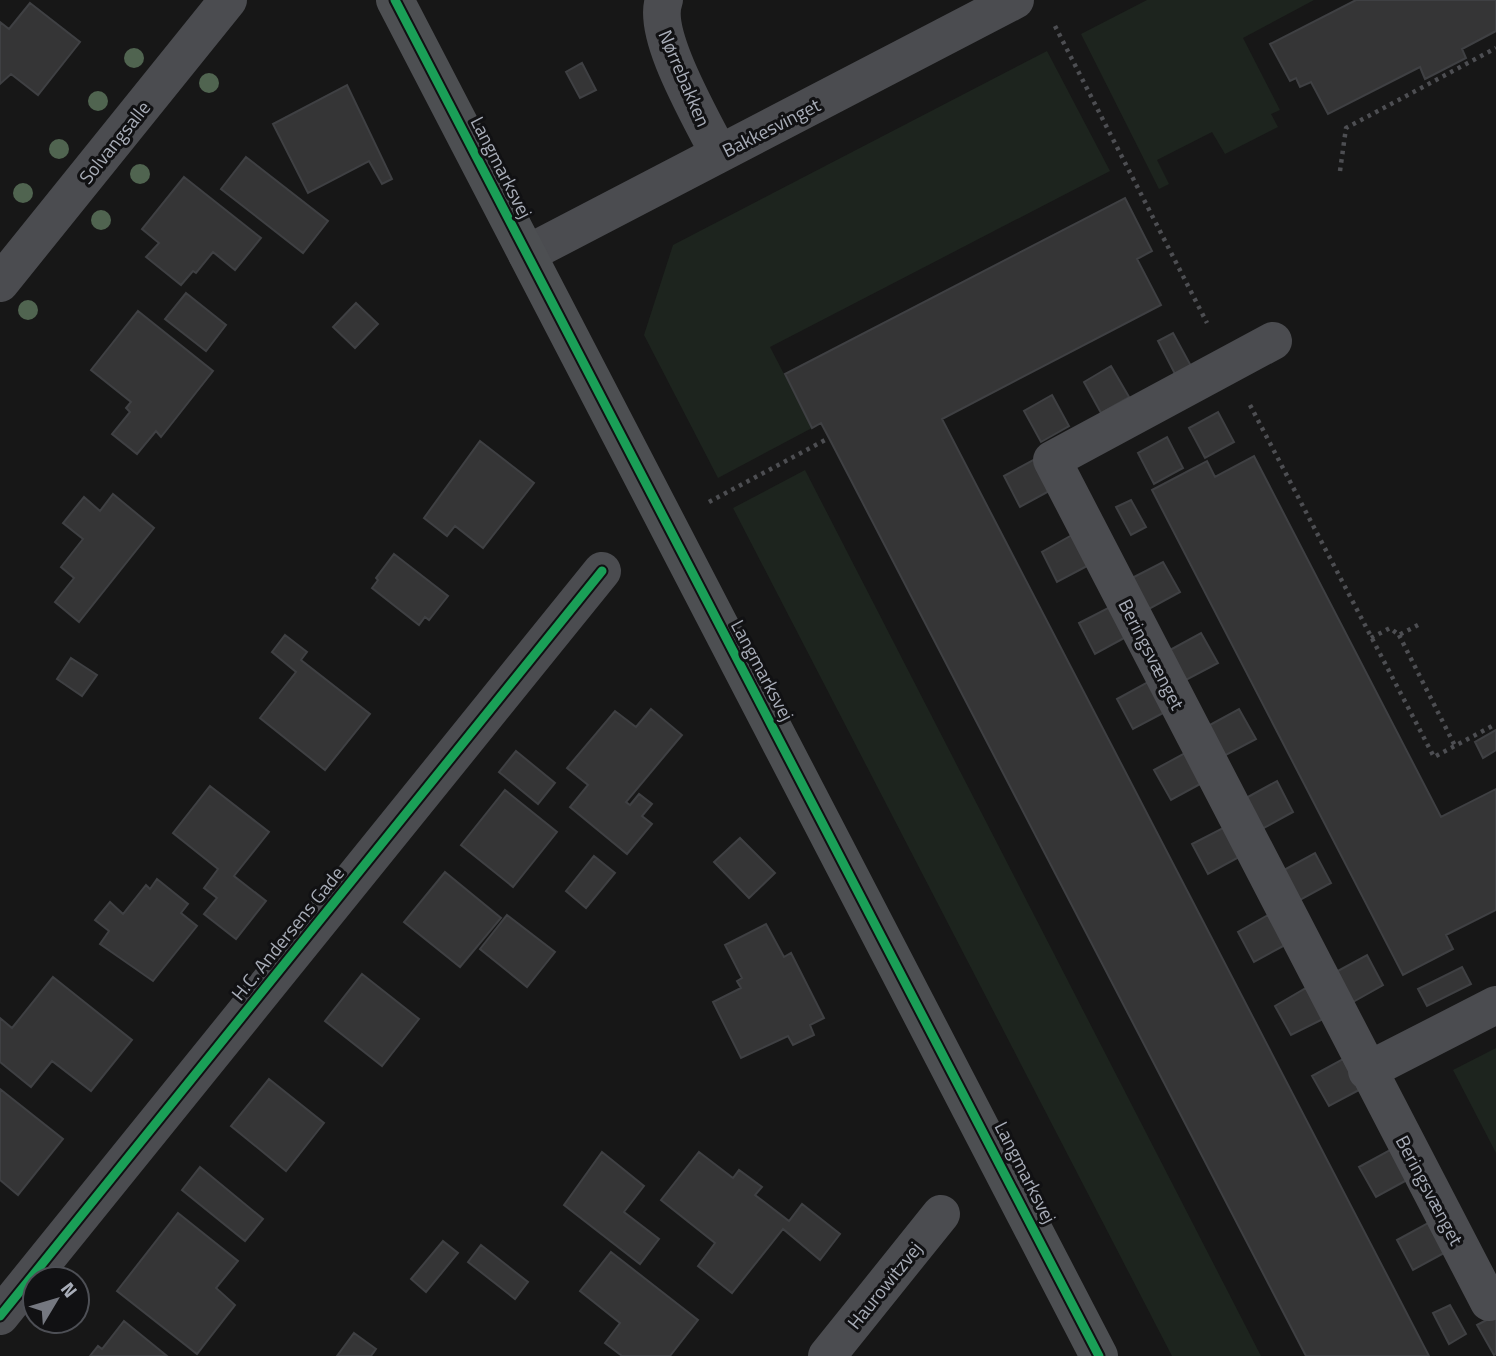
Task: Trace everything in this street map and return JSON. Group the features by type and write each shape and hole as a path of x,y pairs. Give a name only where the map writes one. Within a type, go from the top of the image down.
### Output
{"main road":[{"name":"Langmarksvej","path":"396,0 1099,1356"}],"street":[{"name":"Solvangsalle","path":"0,283 228,0"},
{"name":"Nørrebakken","path":"664,0 660,12 665,41 719,155"},
{"name":"Bakkesvinget","path":"527,254 719,155 960,13 1015,0"},
{"name":"Beringsvænget","path":"1273,341 1052,460 1489,1302 1496,1298"},
{"name":"H.C. Andersens Gade","path":"0,1317 602,571"},
{"path":"1367,1071 1496,1004"},
{"name":"Haurowitzvej","path":"827,1356 941,1214"}],"path":[{"path":"1340,171 1346,128 1496,48"},
{"path":"667,524 829,438"},
{"path":"1399,635 1418,625"},
{"path":"1371,638 1390,628 1399,635 1455,746"}],"shaded area":[{"path":"1147,0 1314,0 1243,38 1280,110 1271,114 1278,127 1225,154 1212,132 1157,160 1169,184 1159,189 1081,34"},
{"path":"1047,51 1110,171 770,347 812,428 718,478 644,335 673,245"},
{"path":"805,470 1261,1356 1172,1356 733,508"},
{"path":"1496,1048 1496,1153 1453,1070"}],"building":[{"path":"1356,0 1496,0 1496,31 1462,49 1466,58 1425,79 1420,67 1328,114 1311,82 1300,87 1296,78 1290,81 1270,44"},
{"path":"30,3 80,42 38,95 11,74 0,84 0,22 9,29"},
{"path":"582,63 596,90 580,98 566,72"},
{"path":"347,85 392,179 382,184 369,161 308,193 273,124"},
{"path":"246,157 328,221 303,253 221,189"},
{"path":"184,177 261,238 235,270 213,252 196,273 193,271 181,285 146,257 159,243 142,229"},
{"path":"1125,198 1152,251 1137,259 1161,305 942,419 1429,1356 1306,1356 829,438 821,423 812,428 785,374"},
{"path":"186,293 226,325 206,351 165,319"},
{"path":"356,303 378,324 355,348 333,327"},
{"path":"138,311 213,371 161,437 156,431 137,454 112,434 130,412 126,408 131,402 91,370"},
{"path":"1173,333 1191,366 1175,374 1158,341"},
{"path":"1111,366 1129,397 1101,413 1084,382"},
{"path":"1052,395 1069,426 1041,442 1024,411"},
{"path":"1218,412 1234,442 1205,458 1189,428"},
{"path":"1167,437 1183,468 1154,484 1138,453"},
{"path":"480,441 534,483 483,548 455,526 447,536 424,518"},
{"path":"1254,456 1441,817 1496,789 1496,910 1446,935 1453,949 1403,975 1152,490 1207,461 1215,477"},
{"path":"1035,459 1051,490 1020,507 1004,476"},
{"path":"113,494 154,528 79,622 55,602 74,578 61,567 83,539 63,523 84,497 100,511"},
{"path":"1131,500 1146,527 1131,535 1116,507"},
{"path":"1072,535 1089,565 1057,582 1042,552"},
{"path":"394,554 448,596 429,620 425,617 419,625 372,588"},
{"path":"1163,562 1180,592 1149,609 1132,578"},
{"path":"1110,607 1126,637 1095,654 1079,623"},
{"path":"1201,633 1218,663 1186,680 1170,650"},
{"path":"285,635 307,652 301,660 370,714 325,770 260,718 296,672 272,652"},
{"path":"71,658 97,675 82,696 57,679"},
{"path":"1148,682 1165,712 1133,729 1117,699"},
{"path":"651,709 682,735 626,802 630,805 639,794 652,804 642,816 652,824 627,854 570,807 588,785 567,768 615,711 636,727"},
{"path":"1239,709 1256,739 1224,756 1208,726"},
{"path":"1496,730 1496,750 1483,758 1475,742"},
{"path":"516,751 555,783 538,804 499,772"},
{"path":"1185,753 1202,783 1171,800 1154,770"},
{"path":"1277,781 1293,812 1262,829 1246,798"},
{"path":"210,786 269,832 234,876 266,901 236,939 204,914 217,898 204,888 218,869 173,833"},
{"path":"505,790 557,832 513,887 461,845"},
{"path":"1223,828 1239,857 1208,874 1192,844"},
{"path":"740,838 775,873 749,898 714,862"},
{"path":"1315,853 1331,883 1300,900 1284,870"},
{"path":"594,856 615,873 586,908 566,891"},
{"path":"445,872 501,918 460,967 404,922"},
{"path":"157,879 188,904 181,913 197,926 153,981 100,944 109,931 95,920 110,902 123,914 146,885 150,889"},
{"path":"507,915 555,952 527,987 480,949"},
{"path":"1268,915 1285,945 1254,962 1238,932"},
{"path":"766,924 784,957 791,953 824,1018 810,1025 814,1035 793,1045 788,1036 741,1058 713,1002 741,988 737,981 742,978 725,945"},
{"path":"1367,955 1383,985 1353,1002 1336,972"},
{"path":"1462,967 1471,984 1427,1006 1418,989"},
{"path":"362,974 419,1019 382,1066 325,1021"},
{"path":"53,977 132,1040 91,1091 52,1061 31,1087 0,1062 0,1018 12,1028"},
{"path":"1306,988 1323,1019 1291,1035 1275,1006"},
{"path":"1343,1059 1359,1090 1329,1106 1312,1076"},
{"path":"269,1079 324,1123 286,1171 231,1126"},
{"path":"0,1089 63,1139 18,1195 0,1180"},
{"path":"1390,1150 1407,1180 1376,1197 1359,1167"},
{"path":"602,1152 644,1186 624,1212 659,1239 640,1264 564,1205"},
{"path":"699,1152 733,1178 739,1170 762,1187 755,1195 789,1221 802,1204 840,1234 820,1260 783,1229 732,1293 698,1266 715,1243 661,1200"},
{"path":"200,1167 263,1219 245,1241 182,1190"},
{"path":"178,1213 238,1261 216,1288 235,1305 197,1354 117,1291"},
{"path":"1428,1223 1444,1253 1413,1270 1397,1240"},
{"path":"443,1241 458,1253 426,1292 411,1279"},
{"path":"481,1245 528,1282 515,1299 468,1262"},
{"path":"611,1252 698,1320 670,1356 622,1356 605,1343 620,1323 580,1291"},
{"path":"1450,1305 1466,1334 1449,1344 1433,1313"},
{"path":"1496,1315 1496,1354 1494,1355 1477,1325"},
{"path":"124,1321 167,1356 90,1356 98,1346 102,1349"},
{"path":"354,1333 376,1349 371,1356 337,1356"}],"cycle path":[{"path":"395,0 1099,1356"},
{"path":"0,1316 602,571"}]}
